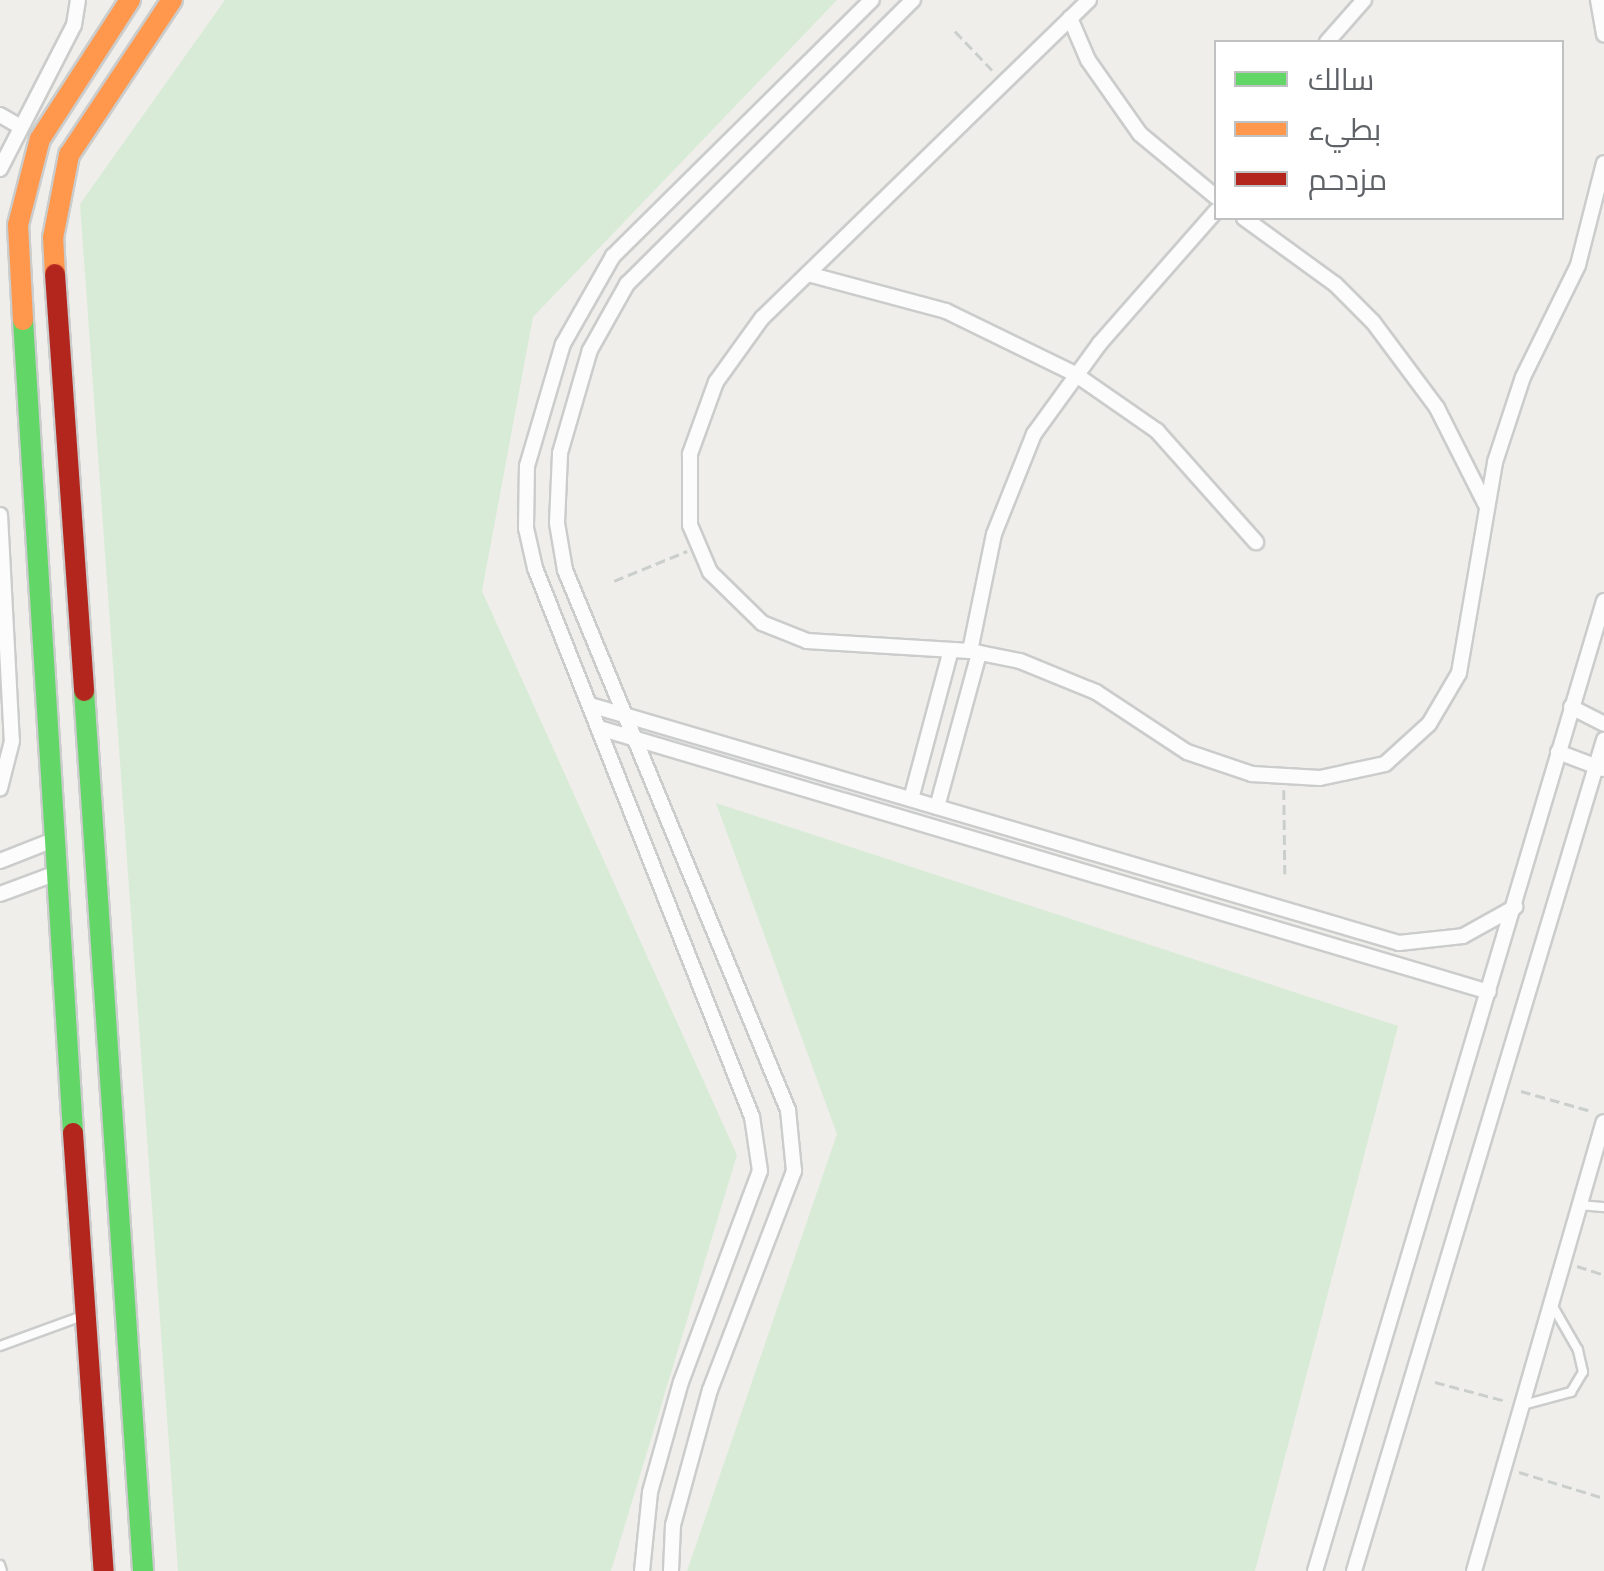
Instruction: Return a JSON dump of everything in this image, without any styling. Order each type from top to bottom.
[{"type":"street","points":[[0,169],[17,126],[74,25],[78,0]]},
{"type":"street","points":[[104,1571],[54,874],[56,839],[18,225],[40,139],[130,0]]},
{"type":"street","points":[[143,1571],[53,238],[69,156],[172,0]]},
{"type":"street","points":[[642,1571],[650,1492],[681,1382],[760,1171],[752,1117],[590,705],[526,528],[527,466],[563,344],[586,295],[628,238],[872,0]]},
{"type":"street","points":[[671,1571],[673,1525],[710,1390],[794,1170],[788,1110],[565,570],[557,524],[560,454],[590,350],[643,264],[913,0]]},
{"type":"street","points":[[1088,0],[745,338],[705,406],[688,478],[696,548],[724,592],[784,634],[831,644],[975,652],[1071,680],[1219,765],[1284,779],[1385,764],[1429,724],[1468,645],[1486,506],[1523,377],[1584,246],[1604,163]]},
{"type":"street","points":[[1329,40],[1364,0]]},
{"type":"street","points":[[1598,0],[1604,34]]},
{"type":"street","points":[[1070,18],[1104,86],[1140,134],[1214,195]]},
{"type":"street","points":[[0,115],[17,126]]},
{"type":"street","points":[[937,807],[975,652],[1004,500],[1034,434],[1075,374],[1214,212]]},
{"type":"street","points":[[1247,220],[1335,284],[1373,322],[1438,408],[1486,506]]},
{"type":"street","points":[[808,274],[946,311],[1075,374],[1157,431],[1256,542]]},
{"type":"street","points":[[0,515],[3,644],[12,741],[0,788]]},
{"type":"street","points":[[1316,1571],[1604,601]]},
{"type":"street","points":[[911,799],[951,650]]},
{"type":"street","points":[[590,705],[1399,943],[1463,936],[1516,906]]},
{"type":"street","points":[[1572,707],[1604,724]]},
{"type":"street","points":[[599,728],[1489,992]]},
{"type":"street","points":[[1354,1571],[1600,768],[1604,740]]},
{"type":"street","points":[[1558,752],[1600,768]]},
{"type":"street","points":[[0,860],[91,827]]},
{"type":"street","points":[[0,894],[54,874]]},
{"type":"street","points":[[1474,1571],[1604,1118]]},
{"type":"lane","points":[[1580,1205],[1604,1207]]},
{"type":"lane","points":[[1522,1406],[1571,1392],[1583,1372],[1578,1350],[1551,1303]]},
{"type":"lane","points":[[0,1346],[87,1314]]},
{"type":"path","points":[[954,31],[1004,82]]},
{"type":"path","points":[[614,581],[696,548]]},
{"type":"path","points":[[1284,779],[1285,874]]},
{"type":"path","points":[[1521,1090],[1604,1118]]},
{"type":"path","points":[[1562,1261],[1604,1274]]},
{"type":"path","points":[[1435,1382],[1522,1406]]},
{"type":"path","points":[[1504,1468],[1604,1498]]},
{"type":"green space","points":[[225,0],[837,0],[533,317],[482,591],[737,1155],[611,1571],[178,1571],[80,204]]},
{"type":"green space","points":[[716,803],[1398,1026],[1255,1571],[687,1571],[837,1134]]},
{"type":"traffic: fast","points":[[23,320],[73,1133]]},
{"type":"traffic: fast","points":[[84,691],[143,1571]]},
{"type":"traffic: slow","points":[[23,320],[18,225],[40,139],[130,0]]},
{"type":"traffic: slow","points":[[55,274],[53,238],[69,155],[172,0]]},
{"type":"traffic: jam","points":[[55,274],[84,691]]},
{"type":"traffic: jam","points":[[73,1133],[104,1571]]}]
